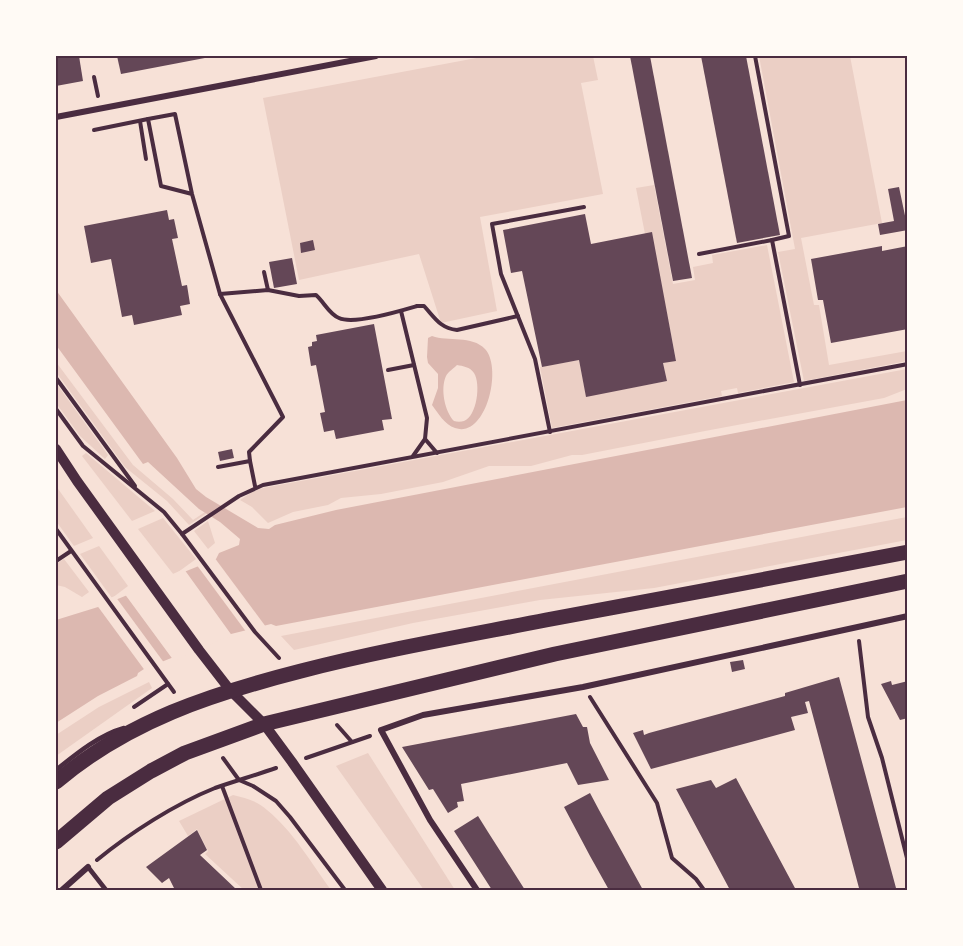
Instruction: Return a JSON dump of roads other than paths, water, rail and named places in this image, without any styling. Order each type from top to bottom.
[{"type":"main road","points":[[56,782],[75,765],[147,722],[230,690],[335,662],[451,638],[908,552]]},
{"type":"main road","points":[[56,842],[108,798],[151,771],[185,753],[264,724],[555,654],[908,581]]},
{"type":"street","points":[[56,117],[376,56]]},
{"type":"street","points":[[56,448],[77,481],[199,650],[230,690],[264,724],[382,891]]},
{"type":"street","points":[[477,891],[430,820],[381,730],[423,715],[583,687],[908,616]]},
{"type":"street","points":[[62,891],[88,867]]},
{"type":"lane","points":[[56,770],[77,753],[114,731],[147,722]]},
{"type":"lane","points":[[88,867],[106,891]]}]
